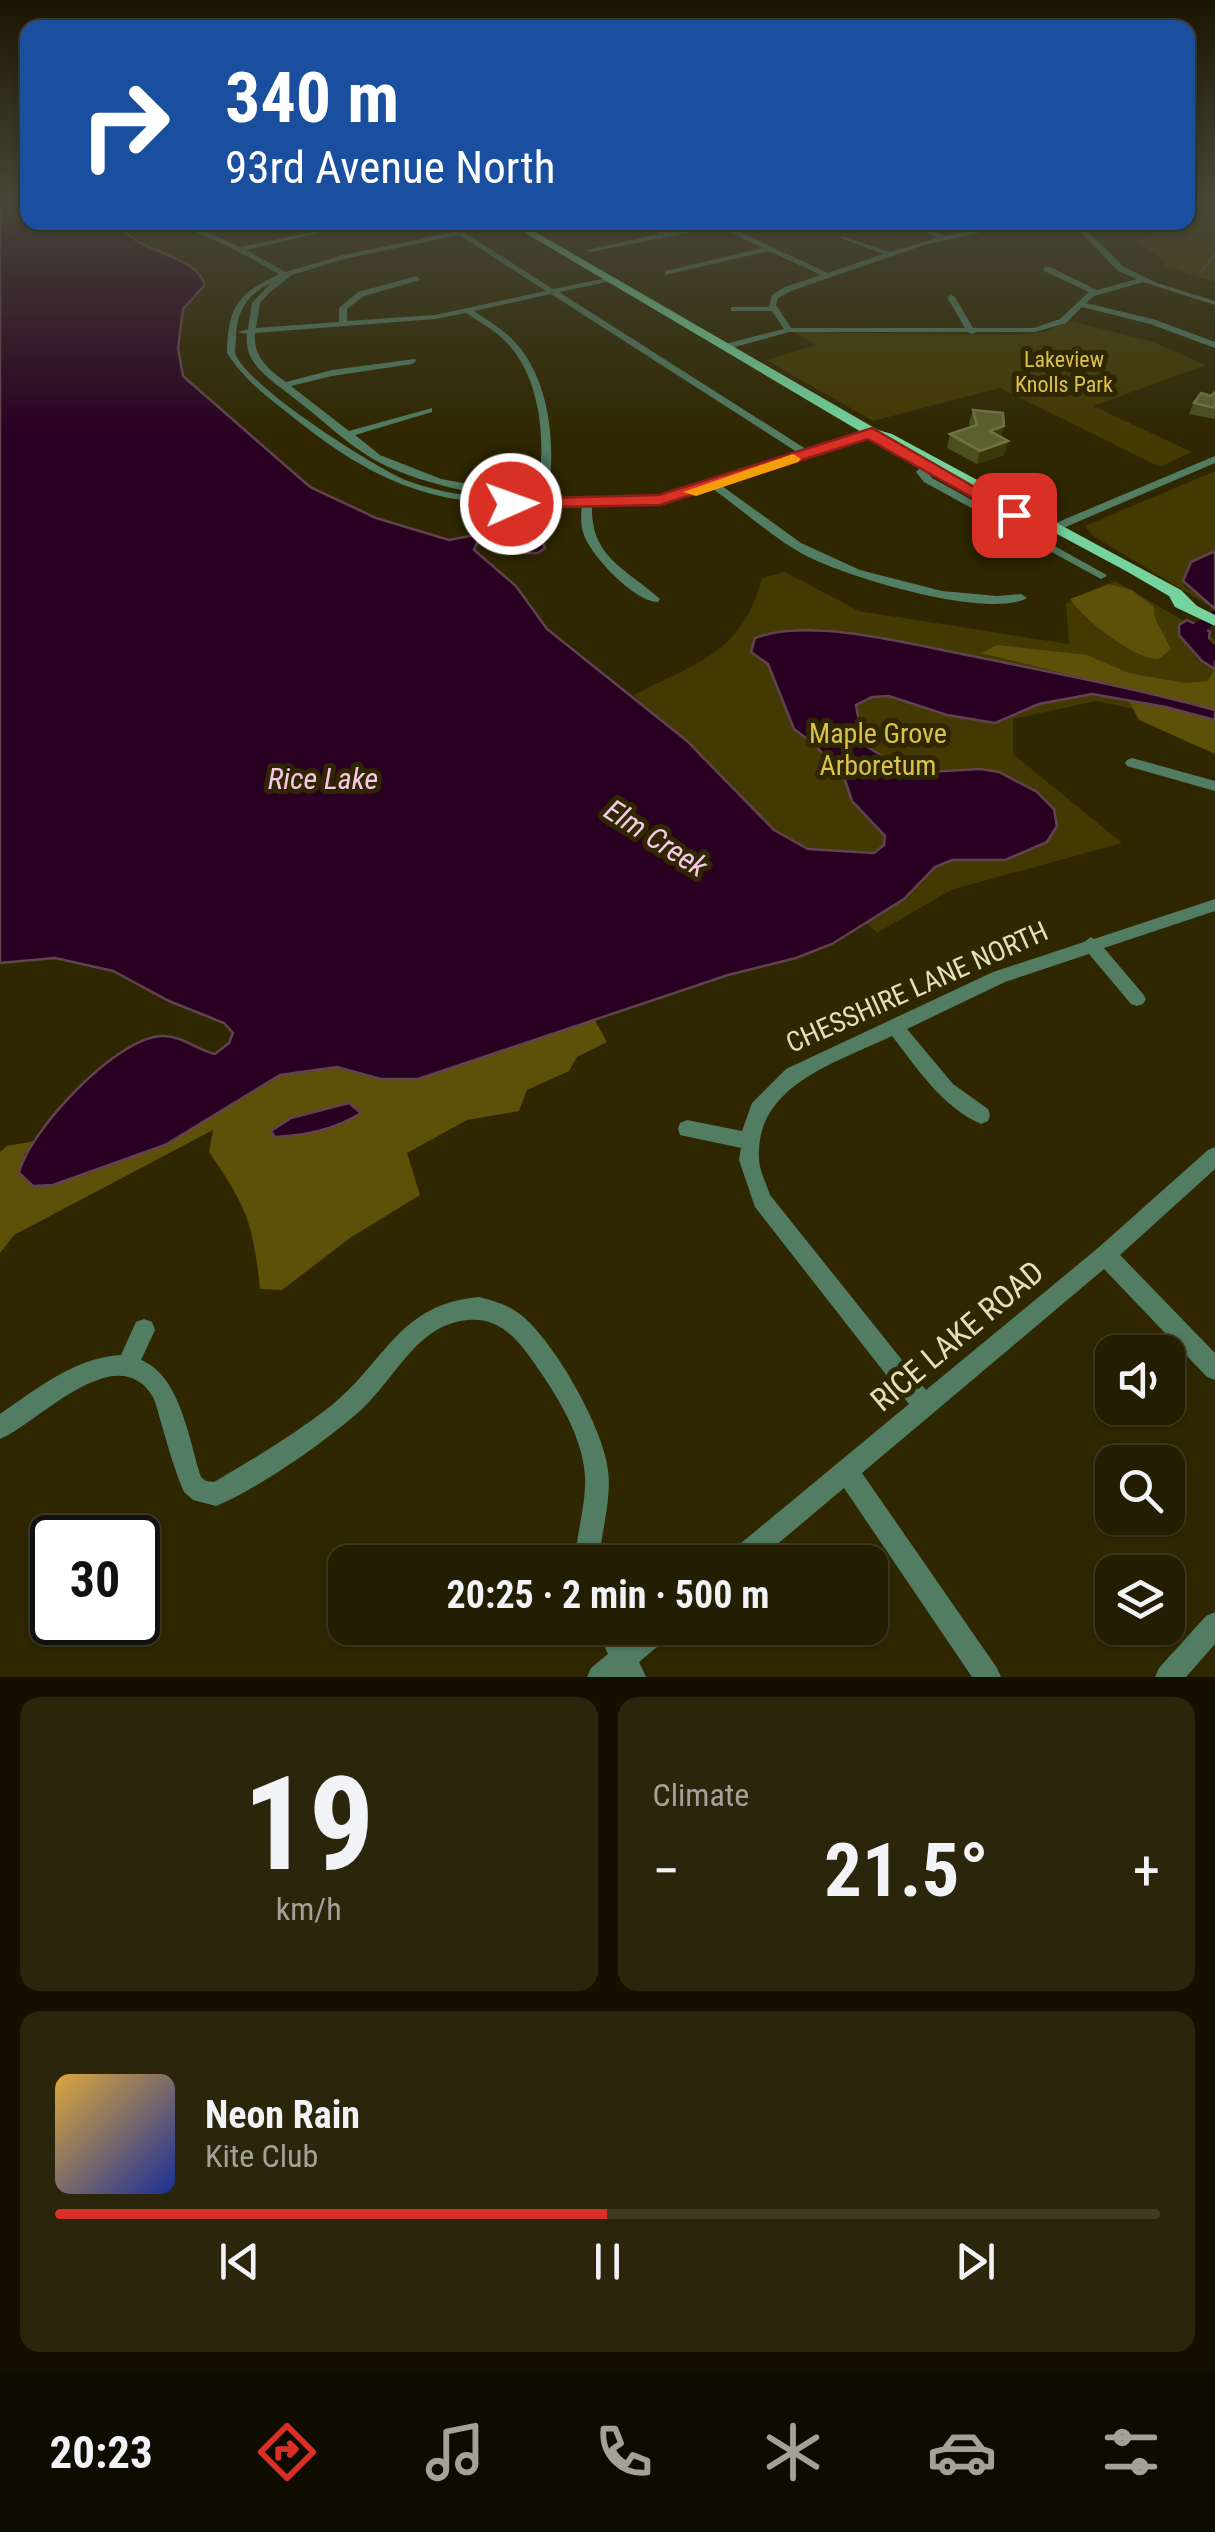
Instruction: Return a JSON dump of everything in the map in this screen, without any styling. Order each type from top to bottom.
[{"type":"main road","points":[[609,280],[872,433],[887,437],[1044,532]]},
{"type":"main road","points":[[872,433],[876,440],[1044,532],[1175,593],[1215,622]]},
{"type":"street","points":[[275,279],[243,298],[232,353],[241,371],[353,459],[402,484],[482,502],[542,500]]},
{"type":"street","points":[[282,279],[260,296],[252,332],[254,357],[385,461],[462,488],[587,504],[660,500],[872,433]]},
{"type":"street","points":[[343,326],[343,308],[352,298],[413,279]]},
{"type":"street","points":[[533,279],[808,454]]},
{"type":"street","points":[[789,330],[772,309],[773,300],[783,291],[815,279]]},
{"type":"street","points":[[1067,279],[1095,292]]},
{"type":"street","points":[[233,333],[343,326],[469,311],[609,280]]},
{"type":"street","points":[[724,347],[789,330],[1022,332],[1067,318],[1095,292],[1143,280],[1215,303]]},
{"type":"street","points":[[952,296],[972,332]]},
{"type":"street","points":[[1080,304],[1154,322],[1215,344]]},
{"type":"street","points":[[734,310],[772,309]]},
{"type":"street","points":[[469,311],[518,351],[537,396],[547,448],[542,500]]},
{"type":"street","points":[[285,385],[332,372],[412,362]]},
{"type":"street","points":[[296,412],[314,406]]},
{"type":"street","points":[[348,434],[429,410]]},
{"type":"street","points":[[1102,576],[1044,532],[1215,459]]},
{"type":"street","points":[[714,485],[818,557],[934,593],[991,600],[1021,598]]},
{"type":"street","points":[[587,504],[586,526],[595,548],[654,599]]},
{"type":"street","points":[[1132,762],[1215,786]]},
{"type":"street","name":"CHESSHIRE LANE NORTH","points":[[749,1141],[759,1108],[792,1075],[999,977],[1215,905]]},
{"type":"street","name":"CHESSHIRE LANE NORTH","points":[[1091,944],[1137,999]]},
{"type":"street","points":[[894,1026],[947,1090],[981,1115]]},
{"type":"street","points":[[686,1129],[749,1141],[753,1181],[762,1200],[925,1406]]},
{"type":"street","name":"RICE LAKE ROAD","points":[[759,1545],[1106,1254],[1215,1156]]},
{"type":"street","points":[[1106,1254],[1215,1369]]},
{"type":"street","points":[[0,1428],[78,1376],[99,1367],[128,1363],[156,1380],[162,1390],[192,1484],[201,1492],[216,1494],[352,1403],[416,1331],[432,1319],[468,1309],[485,1310],[505,1315],[534,1339],[592,1445],[597,1474],[590,1545]]},
{"type":"street","points":[[128,1363],[144,1330]]},
{"type":"street","points":[[847,1472],[988,1677]]},
{"type":"street","points":[[1168,1677],[1215,1626]]},
{"type":"street","points":[[600,1677],[628,1667],[646,1645]]},
{"type":"green space","name":"Lakeview Knolls Park","points":[[1070,321],[1150,341],[1206,365],[1093,406],[1192,452],[1160,467],[1000,388],[873,421],[766,360],[816,345],[793,332],[1015,335],[1048,331]]},
{"type":"green space","points":[[1215,471],[1215,551],[1193,563],[1184,586],[1208,605],[1093,536],[1085,526]]},
{"type":"green space","name":"Maple Grove Arboretum","points":[[785,572],[859,611],[1069,644],[1066,604],[1115,581],[1215,639],[1215,726],[1096,701],[1013,719],[1013,754],[1122,843],[951,890],[877,933],[714,778],[634,695],[714,653],[742,624],[762,578]]},
{"type":"shaded area","points":[[1109,584],[1132,590],[1154,607],[1155,618],[1171,649],[1159,659],[1137,653],[1110,637],[1070,599]]},
{"type":"shaded area","points":[[998,645],[1087,655],[1129,673],[1185,683],[1208,681],[1215,668],[1215,754],[1139,720],[1130,703],[1103,683],[981,653]]},
{"type":"shaded area","points":[[594,1019],[607,1042],[577,1057],[569,1071],[527,1090],[519,1111],[467,1120],[407,1153],[420,1195],[350,1238],[282,1290],[260,1289],[246,1216],[209,1152],[213,1130],[14,1235],[0,1253],[0,1152],[7,1146],[35,1141],[24,1155],[53,1185],[165,1145],[280,1075],[337,1067],[381,1079],[418,1079]]},
{"type":"water","name":"Rice Lake","points":[[0,279],[202,279],[205,285],[183,309],[178,348],[183,376],[310,487],[376,518],[449,540],[517,527],[536,529],[545,548],[538,553],[525,553],[494,542],[477,543],[474,550],[516,586],[547,629],[687,741],[774,830],[808,849],[874,853],[884,845],[885,836],[852,801],[844,777],[814,744],[794,729],[768,664],[751,652],[755,638],[803,630],[889,639],[1215,710],[1215,720],[1092,694],[1039,704],[995,723],[947,715],[889,696],[872,697],[856,705],[863,744],[909,773],[980,769],[999,772],[1037,792],[1054,809],[1057,826],[1047,842],[1005,860],[952,860],[935,867],[904,899],[832,944],[796,958],[728,975],[418,1079],[381,1079],[337,1067],[280,1075],[165,1145],[53,1185],[33,1186],[19,1173],[26,1155],[57,1111],[100,1068],[144,1040],[170,1037],[215,1054],[229,1043],[233,1033],[224,1023],[169,1001],[113,971],[55,958],[0,963]]},
{"type":"water","points":[[1215,551],[1215,609],[1183,581],[1191,562]]},
{"type":"water","points":[[1187,620],[1210,632],[1208,641],[1215,645],[1215,669],[1202,661],[1179,635],[1179,625]]},
{"type":"water","points":[[349,1103],[361,1113],[330,1128],[275,1137],[271,1131],[291,1118]]},
{"type":"building","points":[[1215,392],[1215,408],[1194,403],[1201,393],[1211,396]]},
{"type":"building","points":[[973,410],[1003,413],[1004,426],[990,431],[1008,441],[980,451],[950,434],[977,425]]},
{"type":"waterway","name":"Elm Creek","points":[[1215,615],[1198,627],[1199,641],[1215,655]]},
{"type":"slow traffic","points":[[691,492],[793,459]]},
{"type":"route","points":[[511,504],[542,500],[599,504],[660,500],[872,433],[876,440],[1014,515]]}]
